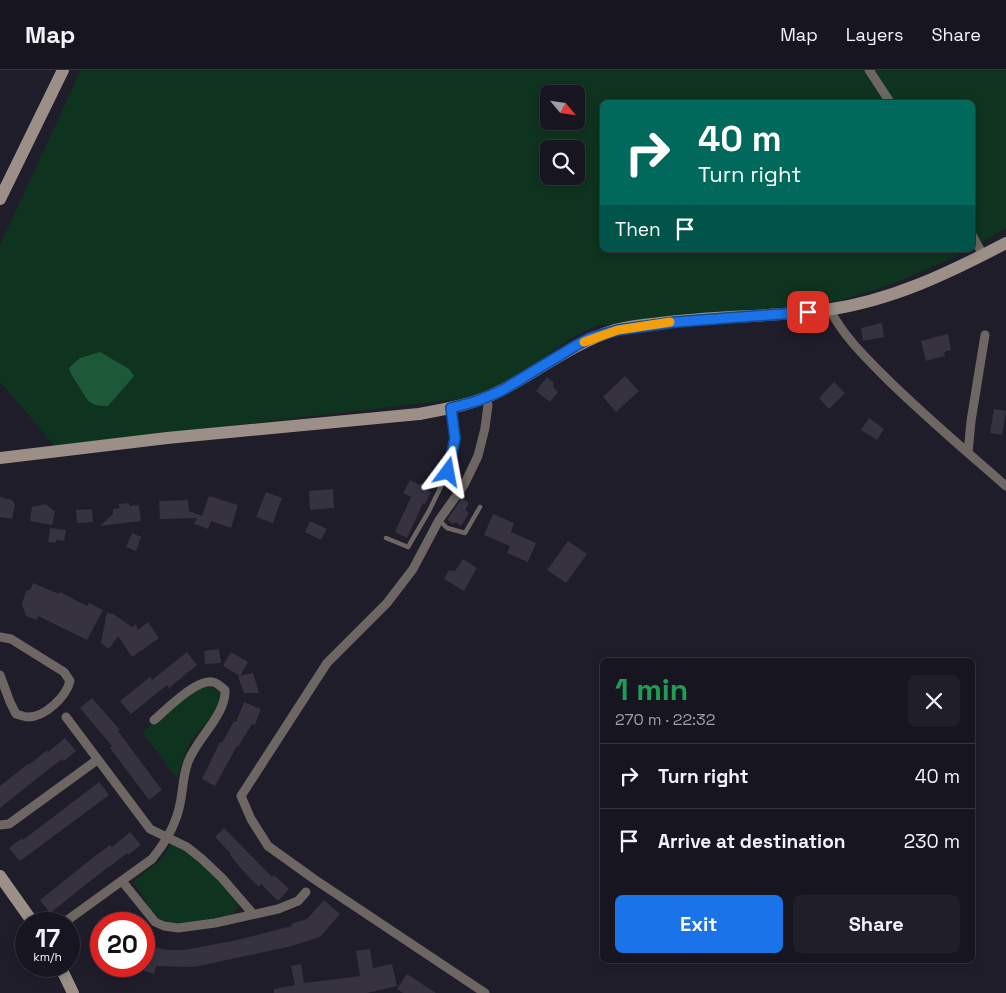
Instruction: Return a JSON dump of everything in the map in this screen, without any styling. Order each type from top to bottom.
[{"type":"main road","points":[[0,198],[63,70]]},
{"type":"main road","points":[[0,458],[167,438],[419,414],[451,408],[501,391],[590,338],[618,330],[676,322],[830,310],[874,300],[906,291],[1006,243]]},
{"type":"main road","points":[[0,876],[26,912]]},
{"type":"main road","points":[[65,977],[73,993]]},
{"type":"street","points":[[870,70],[889,100]]},
{"type":"street","points":[[975,240],[983,255]]},
{"type":"street","points":[[830,310],[835,320],[863,355],[910,402],[1006,486]]},
{"type":"street","points":[[968,453],[971,421],[985,335]]},
{"type":"street","points":[[485,398],[488,405],[486,428],[478,456],[464,485],[439,520],[413,569],[387,603],[326,663],[241,796],[251,819],[268,846],[314,879],[485,993]]},
{"type":"street","points":[[0,637],[11,639],[64,672],[70,682],[68,690],[59,702],[38,715],[28,717],[16,714],[0,675]]},
{"type":"street","points":[[79,912],[152,859],[161,848],[173,828],[180,806],[188,762],[220,710],[225,699],[225,690],[211,681],[202,683],[186,692],[154,720]]},
{"type":"street","points":[[66,717],[150,829],[187,847],[202,859],[222,878],[253,914]]},
{"type":"street","points":[[0,825],[9,824],[97,760]]},
{"type":"street","points":[[122,881],[155,922],[164,926],[178,928],[215,923],[289,906],[298,901],[306,892]]},
{"type":"lane","points":[[386,538],[408,547],[429,511],[448,472],[455,438],[451,408]]},
{"type":"lane","points":[[439,520],[447,528],[465,533],[480,507]]},
{"type":"green space","points":[[81,70],[1006,70],[1006,228],[975,247],[975,100],[600,100],[600,252],[965,252],[893,284],[839,301],[596,326],[570,339],[504,386],[461,399],[55,446],[0,382],[0,245]]},
{"type":"green space","points":[[100,352],[129,369],[134,376],[108,406],[96,405],[89,401],[69,368],[80,358]]},
{"type":"green space","points":[[207,686],[219,691],[218,705],[211,718],[191,741],[177,778],[142,732],[199,688]]},
{"type":"green space","points":[[176,843],[218,878],[238,905],[235,913],[230,916],[204,921],[176,923],[160,919],[155,912],[152,912],[135,884],[135,880],[162,859],[171,845]]},
{"type":"building","points":[[882,323],[884,337],[863,341],[861,328]]},
{"type":"building","points":[[948,334],[951,350],[944,352],[945,356],[926,361],[921,341]]},
{"type":"building","points":[[625,376],[639,391],[616,412],[603,397]]},
{"type":"building","points":[[547,377],[554,383],[553,387],[558,392],[550,402],[536,391]]},
{"type":"building","points":[[834,382],[845,393],[829,409],[819,398]]},
{"type":"building","points":[[994,409],[1006,411],[1002,435],[990,433]]},
{"type":"building","points":[[869,418],[884,429],[877,440],[861,430]]},
{"type":"building","points":[[410,480],[420,485],[422,482],[430,486],[428,491],[431,492],[425,504],[423,503],[407,538],[395,532],[411,497],[403,493]]},
{"type":"building","points":[[333,489],[334,508],[310,510],[309,491]]},
{"type":"building","points":[[266,492],[282,498],[273,523],[256,517]]},
{"type":"building","points":[[209,496],[238,505],[231,528],[211,521],[208,529],[194,524],[197,518],[160,519],[159,501],[188,500],[189,511],[202,516]]},
{"type":"building","points":[[0,497],[12,500],[15,504],[12,519],[0,517]]},
{"type":"building","points":[[462,498],[469,503],[465,510],[469,513],[461,526],[456,522],[453,524],[447,520]]},
{"type":"building","points":[[129,503],[129,506],[139,505],[141,521],[100,526],[113,514],[113,509],[120,508],[118,504]]},
{"type":"building","points":[[45,504],[55,511],[52,525],[30,521],[32,507]]},
{"type":"building","points":[[92,509],[93,522],[77,523],[76,510]]},
{"type":"building","points":[[493,514],[514,523],[511,532],[536,543],[528,562],[507,553],[510,546],[484,535]]},
{"type":"building","points":[[310,521],[327,529],[321,540],[305,532]]},
{"type":"building","points":[[50,528],[66,530],[64,541],[48,542]]},
{"type":"building","points":[[132,533],[141,537],[136,551],[126,547]]},
{"type":"building","points":[[568,541],[587,554],[566,583],[547,570]]},
{"type":"building","points":[[463,559],[477,568],[464,591],[444,579],[449,570],[455,571]]},
{"type":"building","points":[[33,583],[59,594],[60,592],[87,606],[89,603],[103,610],[87,640],[38,616],[37,620],[26,616],[22,604],[26,591],[30,590]]},
{"type":"building","points":[[107,612],[112,613],[132,627],[136,624],[138,630],[148,622],[159,638],[132,657],[118,636],[109,649],[101,643]]},
{"type":"building","points":[[219,649],[221,663],[205,664],[204,651]]},
{"type":"building","points":[[187,652],[197,665],[169,688],[167,685],[131,714],[120,701],[150,677],[152,680]]},
{"type":"building","points":[[231,652],[248,662],[240,676],[223,666]]},
{"type":"building","points":[[253,673],[259,693],[244,693],[238,676]]},
{"type":"building","points":[[92,698],[120,730],[118,731],[162,790],[149,800],[110,748],[112,746],[80,708]]},
{"type":"building","points":[[244,702],[261,709],[255,725],[252,724],[237,746],[215,786],[202,779],[220,742],[222,743],[234,721],[236,722]]},
{"type":"building","points":[[65,738],[76,751],[64,761],[62,759],[0,808],[0,786]]},
{"type":"building","points":[[99,782],[109,795],[20,861],[9,848],[22,838],[23,840]]},
{"type":"building","points":[[224,828],[272,877],[274,875],[289,889],[278,901],[261,884],[259,887],[244,872],[215,837]]},
{"type":"building","points":[[130,832],[141,845],[128,855],[127,853],[49,912],[40,900],[110,845],[112,847]]},
{"type":"building","points":[[324,900],[340,914],[320,937],[292,946],[194,967],[156,966],[155,970],[155,947],[166,950],[185,950],[237,940],[292,926],[291,924],[307,919]]},
{"type":"building","points":[[370,949],[373,968],[392,964],[397,986],[367,993],[274,993],[274,989],[295,985],[291,966],[301,964],[304,983],[360,976],[356,951]]},
{"type":"building","points":[[407,974],[436,993],[403,993],[397,989]]},
{"type":"slow traffic","points":[[584,342],[590,338],[618,330],[670,322]]},
{"type":"route","points":[[448,472],[455,438],[451,408],[477,401],[501,391],[590,338],[618,330],[661,323],[808,312]]}]
